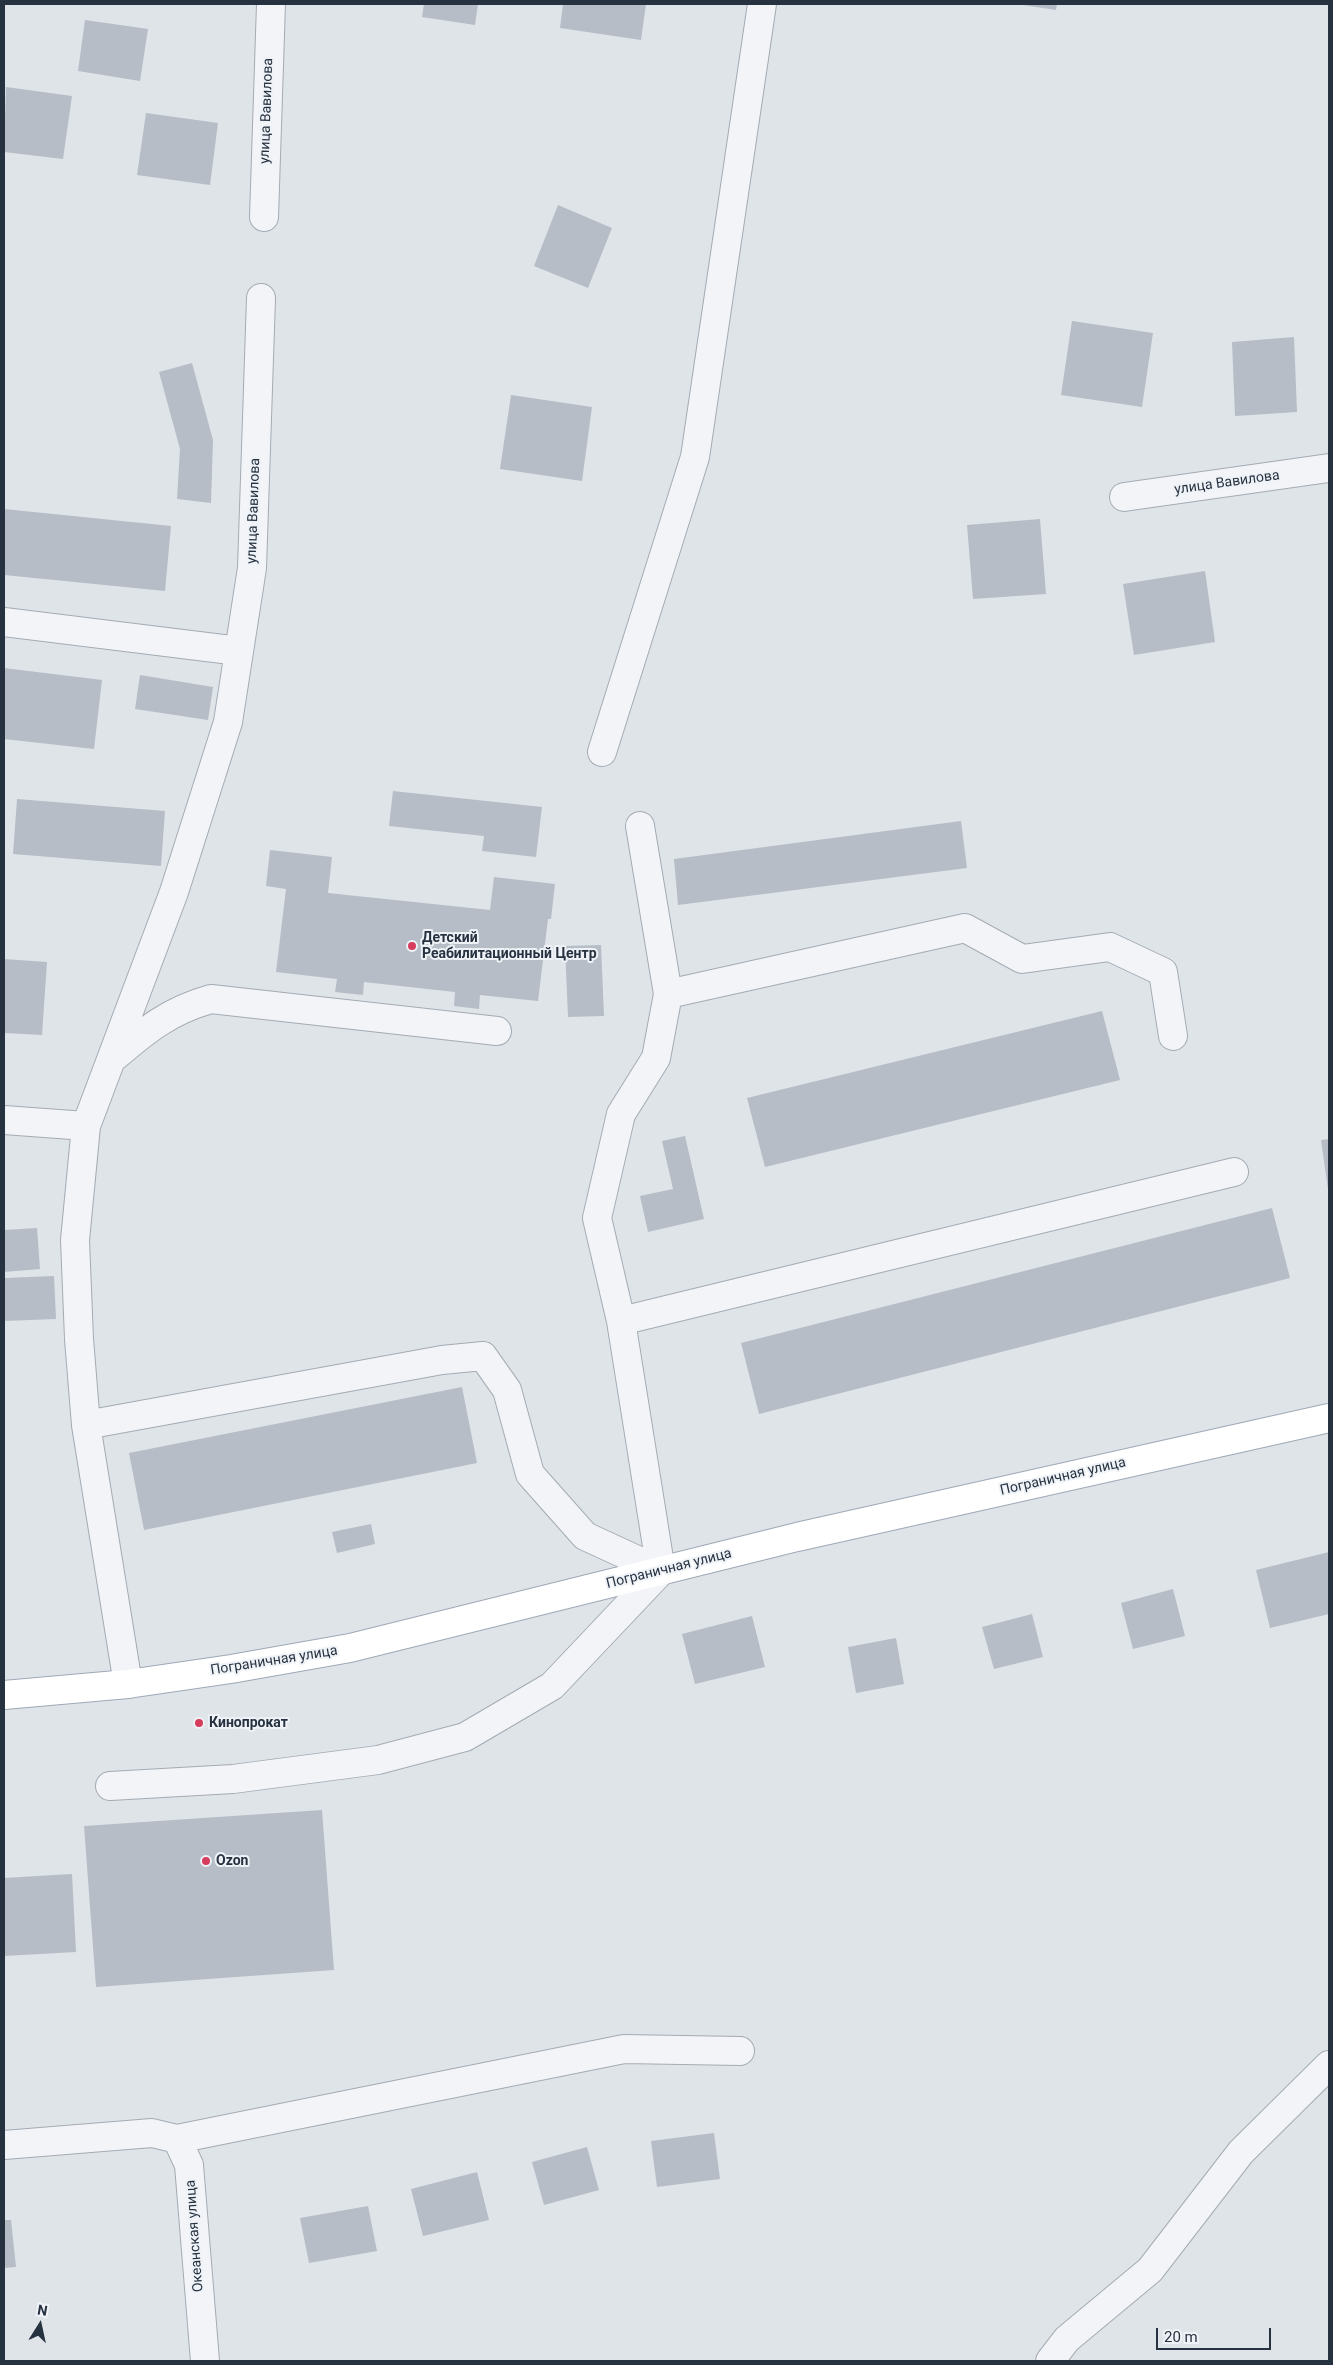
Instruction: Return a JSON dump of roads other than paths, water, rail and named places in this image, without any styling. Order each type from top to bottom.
[{"type":"main road","name":"Пограничная улица","points":[[4,1695],[128,1684],[231,1669],[350,1648],[807,1535],[1329,1418]]},
{"type":"street","name":"улица Вавилова","points":[[264,217],[271,4]]},
{"type":"street","points":[[602,752],[695,457],[762,4]]},
{"type":"street","name":"улица Вавилова","points":[[128,1684],[86,1425],[79,1339],[75,1240],[86,1126],[174,892],[228,722],[252,568],[261,298]]},
{"type":"street","name":"улица Вавилова","points":[[1124,497],[1329,468]]},
{"type":"street","points":[[4,622],[239,651]]},
{"type":"street","points":[[640,826],[668,994],[656,1058],[621,1114],[597,1218],[621,1321],[661,1571]]},
{"type":"street","points":[[668,994],[965,928],[1022,959],[1110,947],[1163,972],[1173,1036]]},
{"type":"street","points":[[111,1060],[151,1026],[185,1006],[211,999],[497,1031]]},
{"type":"street","points":[[4,1120],[86,1126]]},
{"type":"street","points":[[621,1321],[1234,1172]]},
{"type":"street","points":[[86,1425],[442,1360],[483,1356],[507,1390],[530,1474],[585,1536],[661,1571]]},
{"type":"street","points":[[110,1786],[233,1779],[368,1761],[464,1737],[552,1686],[661,1571]]},
{"type":"street","points":[[4,2145],[165,2136],[624,2049],[740,2051]]},
{"type":"street","points":[[1050,2361],[1067,2339],[1150,2270],[1241,2152],[1329,2066]]},
{"type":"street","name":"Океанская улица","points":[[165,2136],[190,2165],[205,2361]]},
{"type":"place","name":"Детский Реабилитационный Центр","points":[[412,946]]},
{"type":"place","name":"Кинопрокат","points":[[199,1723]]},
{"type":"place","name":"Ozon","points":[[206,1861]]}]
